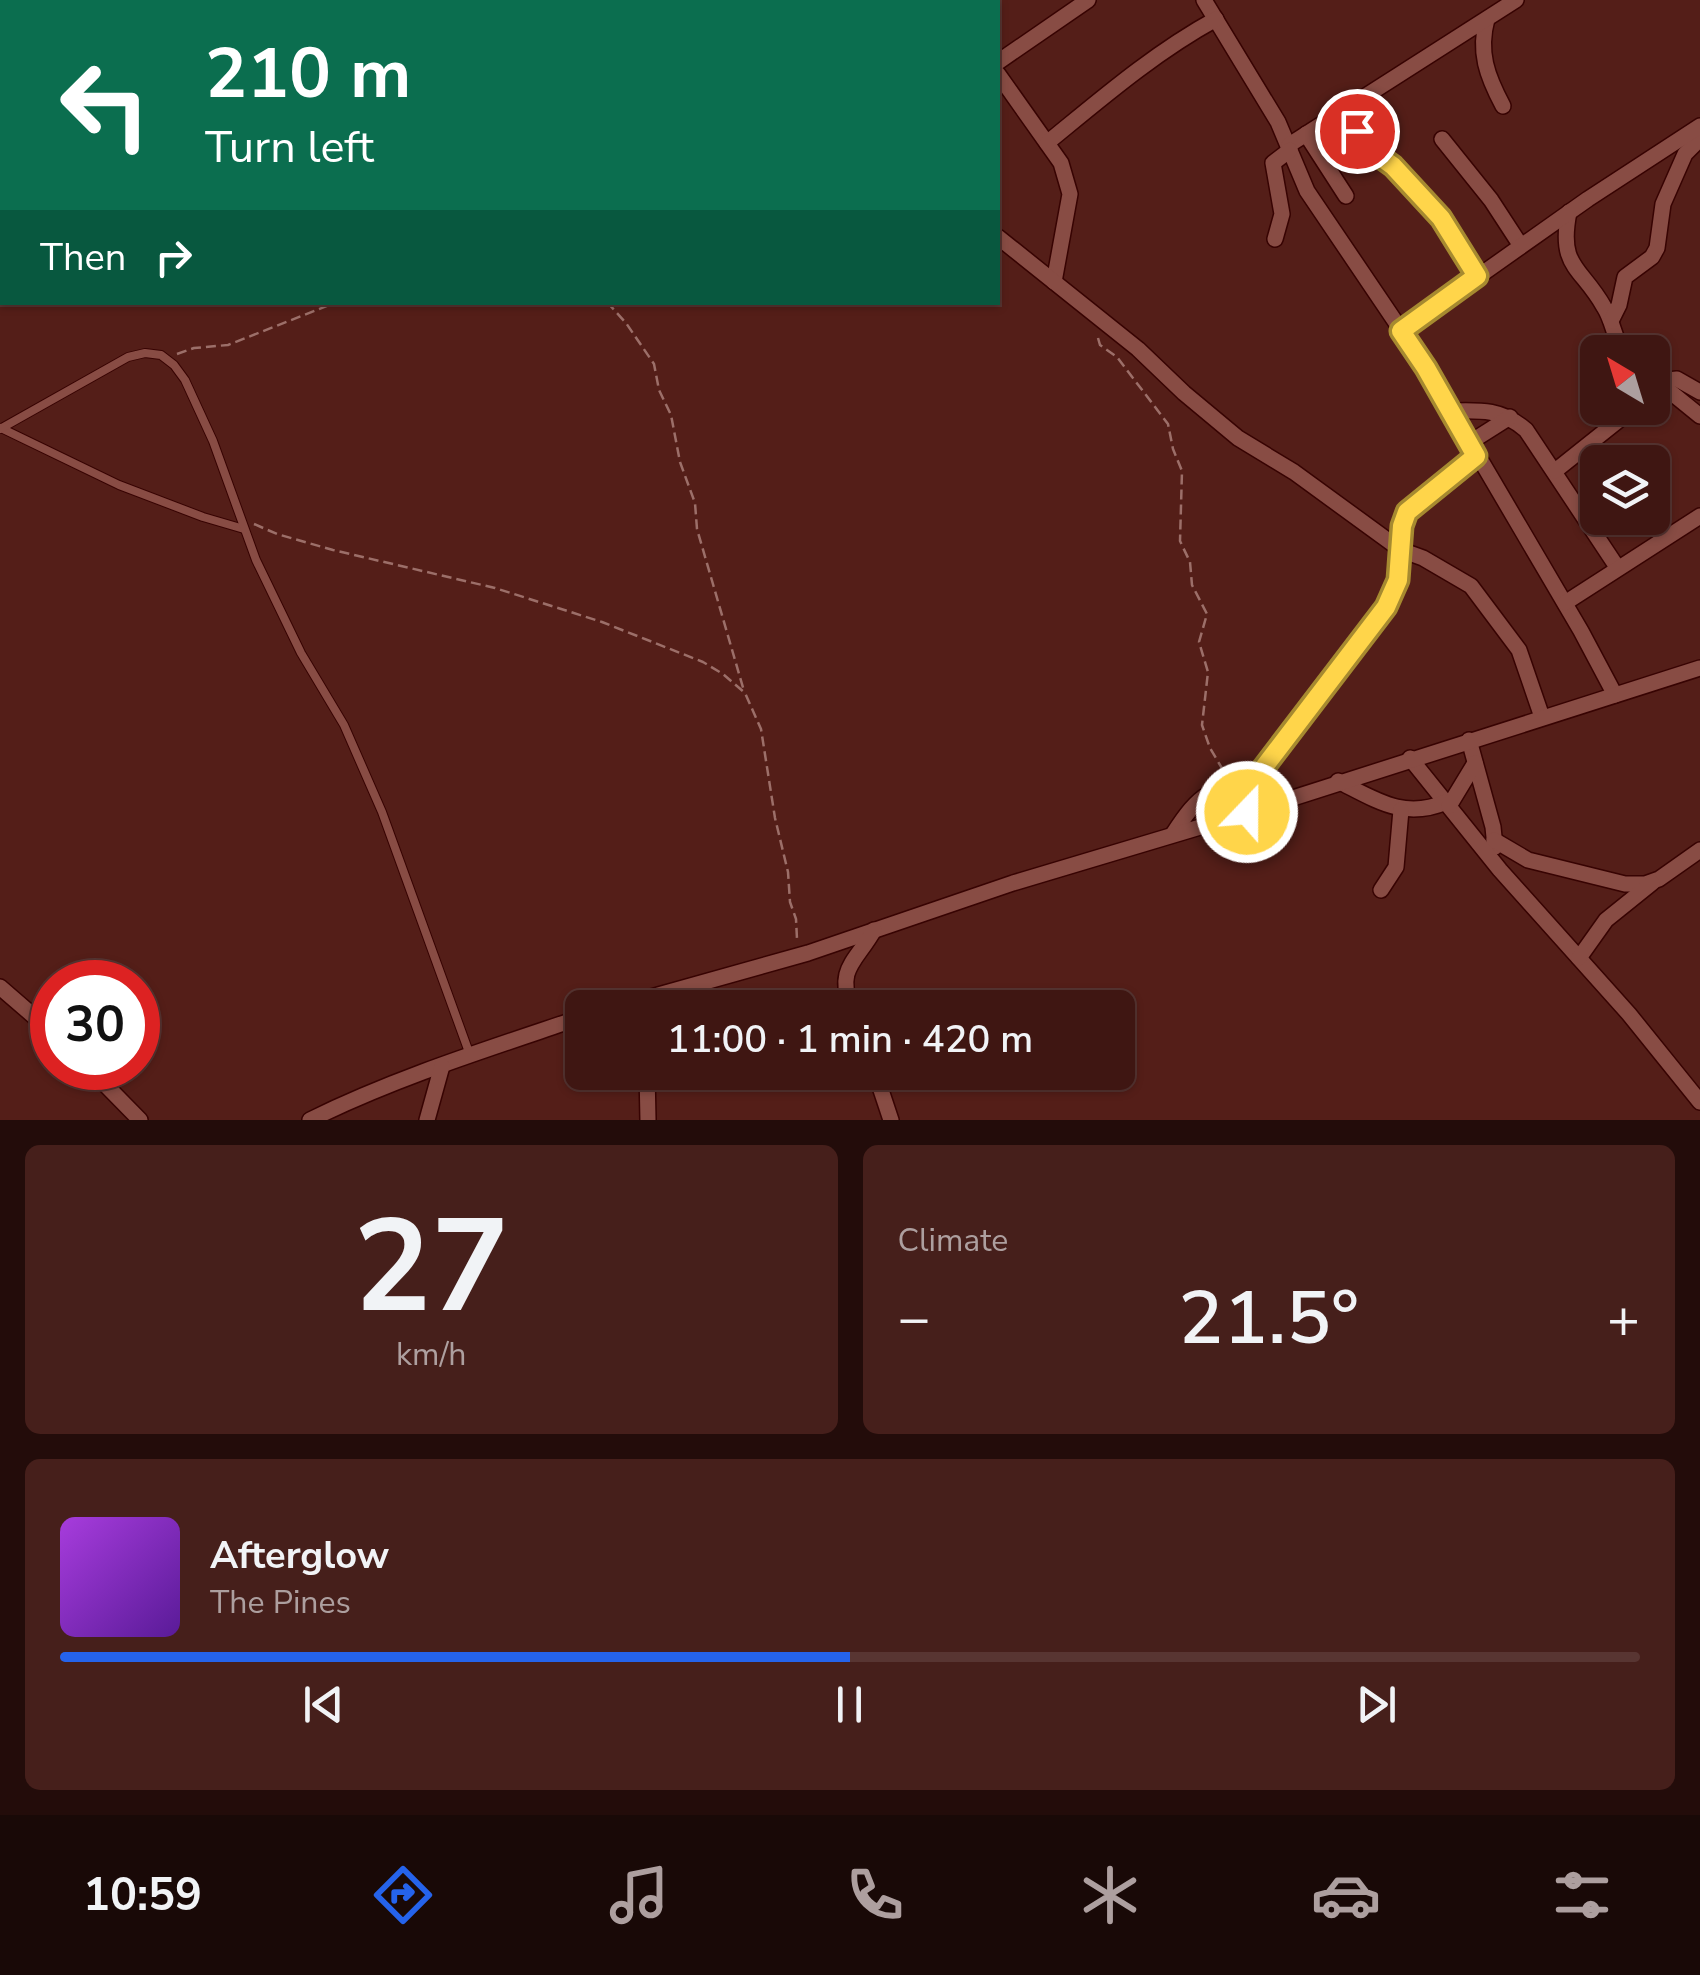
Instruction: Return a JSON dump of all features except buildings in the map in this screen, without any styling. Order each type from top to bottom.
[{"type":"street","points":[[1000,61],[1088,0]]},
{"type":"street","points":[[1204,0],[1290,148],[1307,190],[1450,411],[1615,695]]},
{"type":"street","points":[[1275,239],[1282,214],[1273,163],[1306,134],[1516,0]]},
{"type":"street","points":[[1047,143],[1118,83],[1216,19]]},
{"type":"street","points":[[1487,19],[1482,57],[1503,106]]},
{"type":"street","points":[[1002,91],[1047,143],[1060,163],[1070,194],[1054,282]]},
{"type":"street","points":[[1351,106],[1361,140],[1393,166],[1441,218],[1477,276]]},
{"type":"street","points":[[1306,134],[1346,196]]},
{"type":"street","points":[[1442,138],[1526,243],[1566,249]]},
{"type":"street","points":[[1401,331],[1570,212],[1700,138]]},
{"type":"street","points":[[1611,320],[1619,306],[1625,277],[1658,248],[1663,204],[1684,154],[1700,138]]},
{"type":"street","points":[[1570,212],[1566,249],[1569,258],[1600,300],[1617,335]]},
{"type":"street","points":[[1000,240],[1098,317],[1238,438],[1294,472],[1401,550],[1471,586],[1518,650],[1542,717]]},
{"type":"street","points":[[1670,380],[1677,379],[1700,392]]},
{"type":"street","points":[[1670,394],[1700,416]]},
{"type":"street","points":[[1450,411],[1497,411],[1526,430],[1617,567]]},
{"type":"street","points":[[1247,812],[1258,777],[1386,607],[1398,580],[1407,512],[1510,417]]},
{"type":"street","points":[[1555,471],[1606,425]]},
{"type":"street","points":[[1565,603],[1700,516]]},
{"type":"street","points":[[684,990],[1700,668]]},
{"type":"street","points":[[1469,740],[1497,863]]},
{"type":"street","points":[[1410,758],[1697,1091]]},
{"type":"street","points":[[1338,781],[1414,812],[1448,804],[1475,763]]},
{"type":"street","points":[[1172,834],[1202,795],[1258,777]]},
{"type":"street","points":[[1380,890],[1396,867],[1402,810]]},
{"type":"street","points":[[1494,840],[1528,860],[1567,870],[1625,884],[1655,881]]},
{"type":"street","points":[[1579,958],[1606,920],[1700,850]]},
{"type":"street","points":[[844,990],[850,962],[874,930]]},
{"type":"street","points":[[0,988],[30,1013]]},
{"type":"street","points":[[310,1120],[470,1055],[565,1023]]},
{"type":"street","points":[[427,1120],[442,1066]]},
{"type":"street","points":[[111,1090],[140,1120]]},
{"type":"street","points":[[647,1090],[648,1120]]},
{"type":"street","points":[[880,1090],[887,1116]]},
{"type":"lane","points":[[0,428],[128,357],[145,353],[166,359],[185,380],[244,529],[301,652],[344,724],[382,812],[470,1055]]},
{"type":"lane","points":[[0,428],[119,485],[244,529]]},
{"type":"path","points":[[166,359],[194,348],[228,345],[330,305]]},
{"type":"path","points":[[609,305],[626,323],[657,372],[659,390],[671,416],[680,462],[696,503],[697,529],[745,694],[761,729],[796,919],[799,956]]},
{"type":"path","points":[[1098,317],[1100,345],[1117,358],[1164,417],[1182,471],[1180,541],[1190,562],[1192,585],[1207,614],[1199,642],[1208,672],[1202,725],[1216,758],[1235,783]]},
{"type":"path","points":[[240,517],[277,534],[459,577],[602,622],[704,662],[745,694]]},
{"type":"route","points":[[1247,812],[1258,775],[1386,607],[1398,580],[1402,526],[1407,512],[1476,456],[1401,331],[1477,276],[1452,231],[1393,166],[1368,148],[1357,131]]}]
